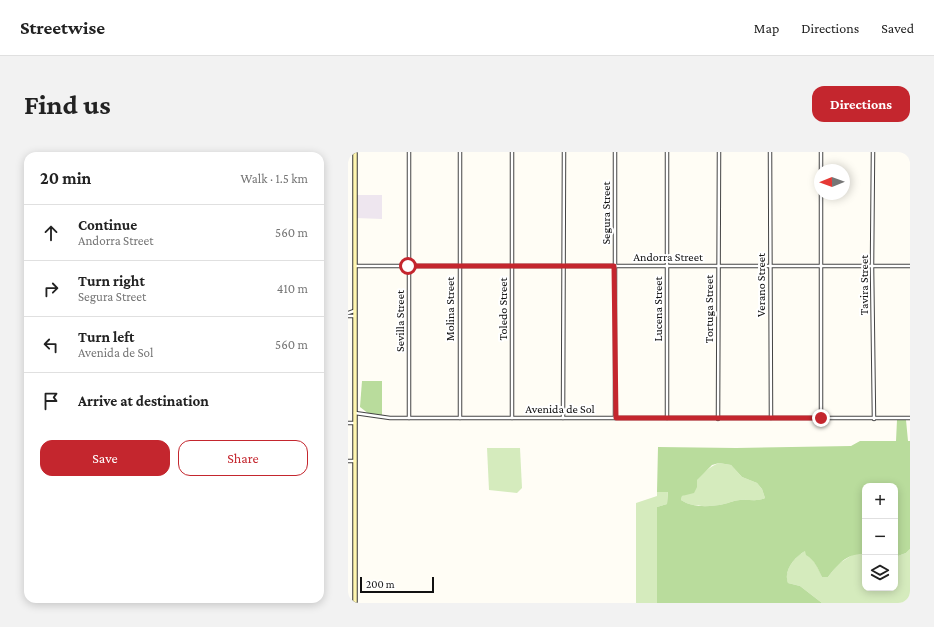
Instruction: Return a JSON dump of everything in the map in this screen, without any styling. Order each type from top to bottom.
[{"type":"main road","points":[[355,152],[355,603]]},
{"type":"street","name":"Sevilla Street","points":[[409,152],[409,418]]},
{"type":"street","name":"Molina Street","points":[[460,152],[460,418]]},
{"type":"street","name":"Toledo Street","points":[[512,152],[512,418]]},
{"type":"street","points":[[563,418],[564,152]]},
{"type":"street","name":"Segura Street","points":[[615,152],[614,266],[616,418]]},
{"type":"street","name":"Lucena Street","points":[[667,152],[667,418]]},
{"type":"street","name":"Tortuga Street","points":[[718,152],[718,419]]},
{"type":"street","name":"Verano Street","points":[[770,152],[771,418]]},
{"type":"street","points":[[821,152],[821,164]]},
{"type":"street","name":"Tavira Street","points":[[873,152],[872,266],[874,419]]},
{"type":"street","points":[[821,200],[821,418]]},
{"type":"street","name":"Andorra Street","points":[[354,266],[910,266]]},
{"type":"street","points":[[348,312],[354,314]]},
{"type":"street","points":[[348,316],[354,314]]},
{"type":"street","name":"Avenida de Sol","points":[[355,413],[390,418],[910,418]]},
{"type":"street","points":[[348,423],[355,423]]},
{"type":"street","points":[[348,461],[355,461]]},
{"type":"shaded area","points":[[356,195],[382,195],[382,219],[356,218]]},
{"type":"green space","points":[[362,381],[382,381],[382,415],[369,414],[360,407]]},
{"type":"green space","points":[[897,420],[906,420],[908,441],[910,441],[910,549],[906,553],[898,556],[898,483],[862,483],[862,554],[848,557],[835,568],[828,577],[822,577],[816,565],[812,559],[806,555],[805,551],[794,560],[787,573],[788,583],[800,586],[822,603],[657,603],[657,507],[667,504],[668,492],[657,492],[658,447],[736,448],[851,446],[860,441],[896,441]],"holes":[[[719,463],[731,465],[742,477],[757,483],[762,489],[765,498],[756,500],[738,500],[713,506],[696,506],[681,500],[682,496],[694,493],[697,487],[697,480],[712,465]]]},
{"type":"green space","points":[[487,448],[520,448],[522,488],[517,493],[489,490]]},
{"type":"green space","points":[[719,463],[731,465],[742,477],[757,483],[762,489],[765,498],[756,500],[738,500],[713,506],[696,506],[681,500],[682,496],[688,492],[703,474],[712,466]]},
{"type":"green space","points":[[668,491],[667,504],[657,507],[657,603],[636,603],[636,503],[657,496],[657,492]]},
{"type":"green space","points":[[910,549],[910,603],[822,603],[800,586],[788,583],[787,573],[791,564],[806,550],[817,566],[822,577],[828,577],[838,564],[854,554],[862,554],[862,591],[898,591],[898,556],[906,553]]},
{"type":"route","points":[[408,266],[614,266],[616,418],[821,418]]}]
